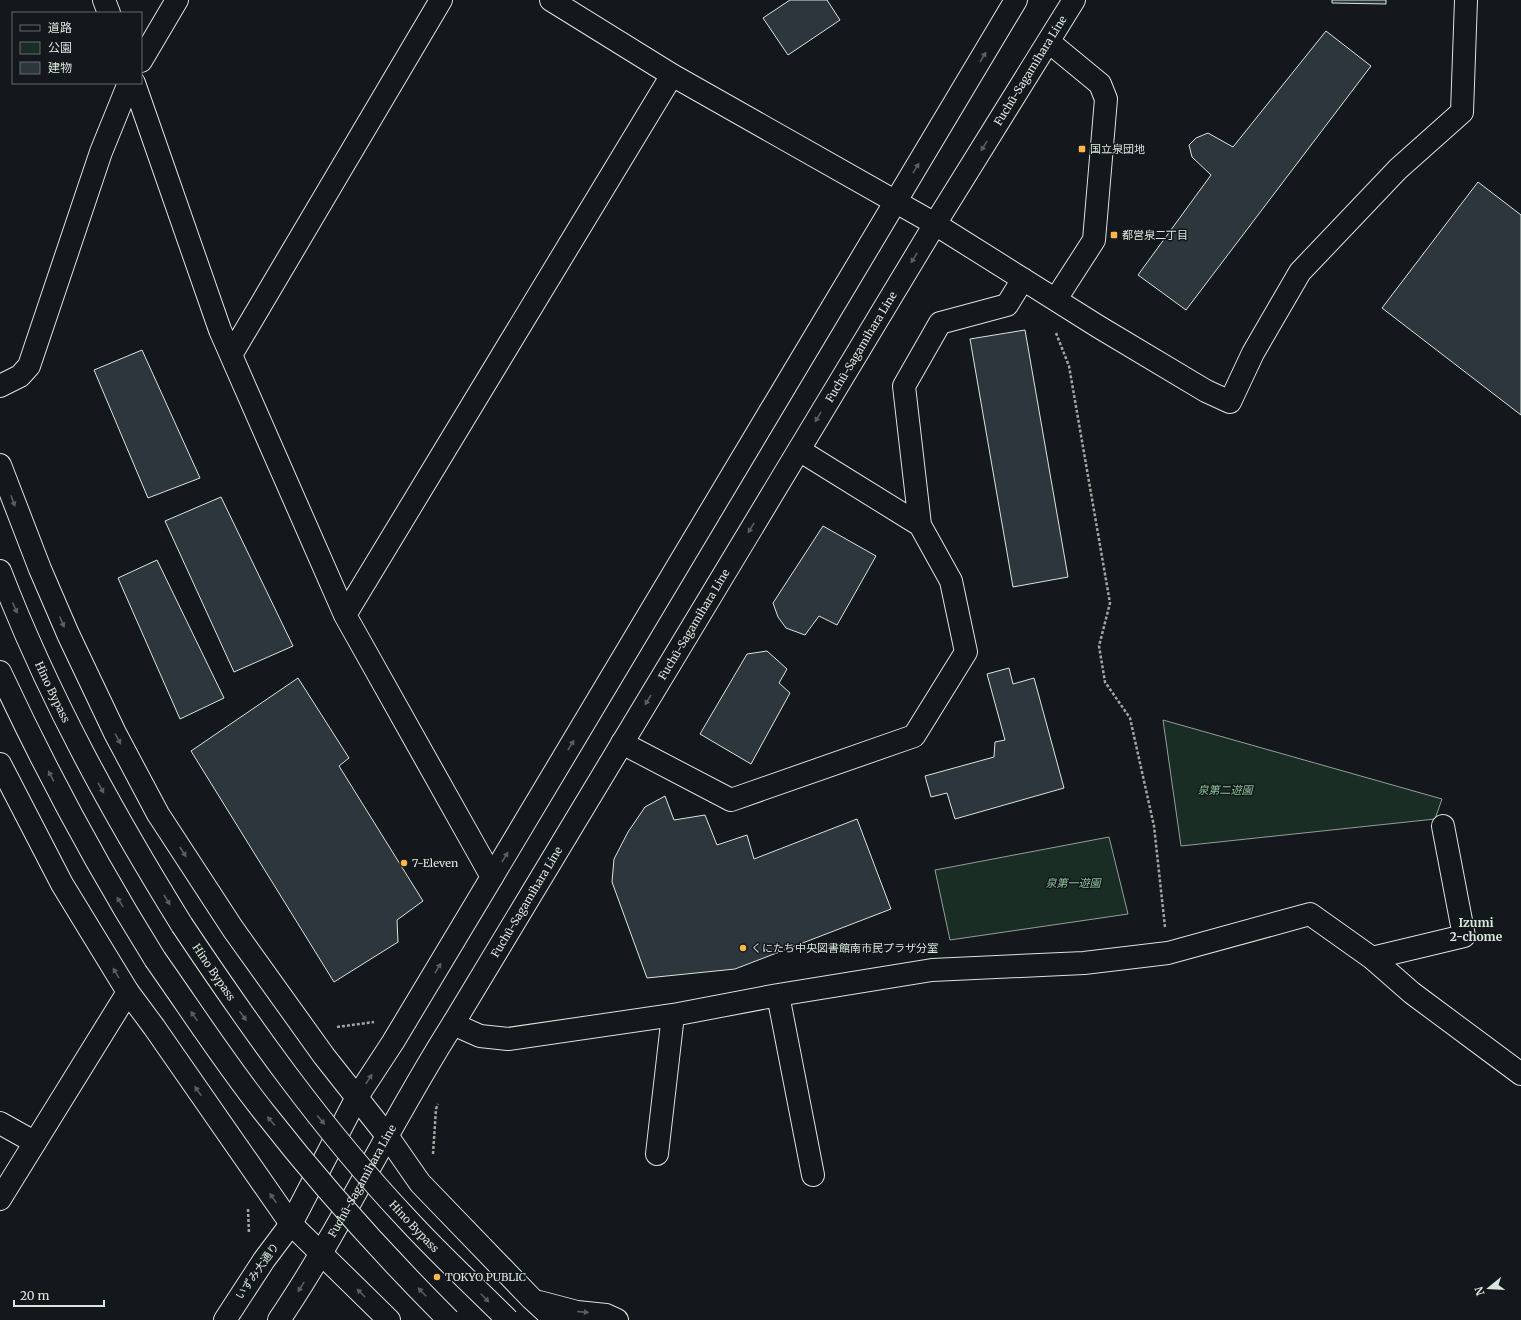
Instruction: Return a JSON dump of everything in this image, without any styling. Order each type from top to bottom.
[{"type":"main road","points":[[104,0],[109,12]]},
{"type":"main road","points":[[142,59],[177,0]]},
{"type":"main road","points":[[231,355],[441,0]]},
{"type":"main road","points":[[551,0],[672,75],[935,224],[1099,327],[1206,391],[1230,402],[1253,353],[1300,272],[1398,169],[1462,112],[1466,0]]},
{"type":"main road","points":[[291,1224],[357,1097],[393,1042],[1016,0]]},
{"type":"main road","name":"Fuchū-Sagamihara Line","points":[[321,1254],[388,1137],[417,1080],[453,1024],[935,224],[1074,0]]},
{"type":"main road","points":[[1049,42],[1100,84],[1106,99],[1106,118],[1094,240],[1056,299]]},
{"type":"main road","points":[[345,615],[672,75]]},
{"type":"main road","points":[[0,386],[20,376],[29,366],[101,152],[129,84]]},
{"type":"main road","points":[[134,84],[220,330],[345,615],[492,877]]},
{"type":"main road","points":[[622,743],[731,800],[914,736],[966,652],[951,581],[920,525],[904,386],[940,323],[1007,305],[1023,279]]},
{"type":"main road","points":[[799,450],[920,525]]},
{"type":"main road","points":[[0,465],[40,569],[68,634],[115,733],[158,814],[233,929],[324,1056],[388,1137],[420,1183],[532,1299],[555,1320]]},
{"type":"main road","name":"Hino Bypass","points":[[0,571],[64,717],[126,833],[182,925],[233,1001],[315,1112],[407,1219],[508,1320]]},
{"type":"main road","points":[[0,672],[79,830],[111,888],[155,959],[221,1054],[264,1112],[352,1218],[449,1320]]},
{"type":"main road","points":[[0,764],[62,884],[128,992],[291,1224],[389,1320]]},
{"type":"main road","points":[[1372,958],[1464,936],[1444,826]]},
{"type":"main road","points":[[453,1024],[480,1036],[508,1039],[673,1015],[778,995],[932,970],[1084,963],[1168,953],[1310,914],[1372,958],[1418,997],[1521,1074]]},
{"type":"main road","points":[[0,1199],[128,992]]},
{"type":"main road","points":[[778,995],[813,1175]]},
{"type":"main road","points":[[657,1154],[673,1015]]},
{"type":"main road","points":[[0,1123],[34,1142]]},
{"type":"main road","name":"いずみ大通り","points":[[225,1320],[264,1260],[291,1224]]},
{"type":"main road","points":[[279,1320],[321,1254]]},
{"type":"main road","points":[[532,1299],[556,1308],[606,1315],[617,1320]]},
{"type":"path","points":[[1055,331],[1069,366],[1082,451],[1110,602],[1099,646],[1105,682],[1130,718],[1154,826],[1168,953]]},
{"type":"path","points":[[332,1022],[336,1027],[380,1022]]},
{"type":"path","points":[[432,1161],[436,1109],[439,1103]]},
{"type":"path","points":[[248,1207],[249,1237]]},
{"type":"green space","name":"泉第二遊園","points":[[1163,720],[1442,799],[1435,819],[1181,846]]},
{"type":"green space","name":"泉第一遊園","points":[[1109,837],[1128,914],[950,940],[935,870]]},
{"type":"building","points":[[790,0],[827,0],[840,20],[788,55],[763,18]]},
{"type":"building","points":[[1332,0],[1386,0],[1386,4],[1332,3]]},
{"type":"building","points":[[1326,31],[1371,66],[1186,310],[1138,275],[1211,175],[1192,157],[1189,145],[1196,138],[1208,133],[1233,147]]},
{"type":"building","points":[[1478,182],[1521,215],[1521,415],[1382,308]]},
{"type":"building","points":[[1025,330],[1068,577],[1013,587],[970,339]]},
{"type":"building","points":[[142,350],[200,478],[148,498],[94,370]]},
{"type":"building","points":[[221,497],[293,646],[234,672],[165,521]]},
{"type":"building","points":[[823,526],[876,556],[837,625],[819,616],[805,635],[786,628],[778,617],[773,603]]},
{"type":"building","points":[[157,560],[224,698],[180,719],[118,578]]},
{"type":"building","points":[[767,651],[787,669],[779,683],[790,693],[751,764],[700,734],[747,654]]},
{"type":"building","points":[[1009,668],[1013,684],[1034,678],[1064,788],[955,819],[947,793],[931,797],[925,776],[994,757],[995,742],[1005,740],[987,674]]},
{"type":"building","points":[[298,678],[349,758],[339,766],[423,901],[397,920],[398,942],[334,982],[191,751]]},
{"type":"building","points":[[665,796],[674,820],[705,815],[717,845],[747,835],[754,859],[857,819],[891,909],[735,969],[647,978],[612,882],[614,859],[628,832],[645,807]]},
{"type":"place","name":"国立泉団地","points":[[1082,149]]},
{"type":"place","name":"都営泉二丁目","points":[[1114,235]]},
{"type":"place","name":"7-Eleven","points":[[404,863]]},
{"type":"place","name":"くにたち中央図書館南市民プラザ分室","points":[[743,948]]},
{"type":"place","name":"TOKYO PUBLIC","points":[[437,1277]]},
{"type":"district","name":"Izumi 2-chome","points":[[1476,930]]}]
